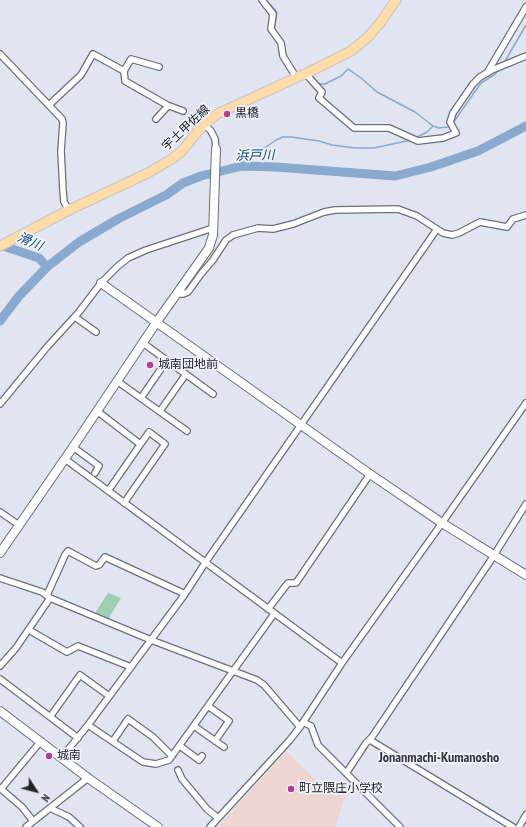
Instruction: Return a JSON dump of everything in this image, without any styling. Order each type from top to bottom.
[{"type":"main road","name":"宇土甲佐線","points":[[3,244],[69,210],[148,173],[170,160],[181,152],[204,124],[229,107],[351,51],[372,32],[396,0]]},
{"type":"street","points":[[262,0],[273,14],[271,29],[281,43],[283,56],[296,77]]},
{"type":"street","points":[[486,73],[526,7]]},
{"type":"street","points":[[0,54],[62,119],[61,151],[63,190],[64,202],[69,210]]},
{"type":"street","points":[[49,104],[81,75],[93,54],[124,72]]},
{"type":"street","points":[[305,73],[322,92],[319,98],[354,128],[389,128],[418,141],[442,138],[456,133],[450,122],[453,113],[473,84],[486,73],[526,56]]},
{"type":"street","points":[[159,68],[131,58],[124,72],[125,81],[168,106],[183,111]]},
{"type":"street","points":[[156,119],[168,106]]},
{"type":"street","points":[[0,552],[209,248],[213,235],[216,149],[215,139],[211,131],[204,124]]},
{"type":"street","points":[[178,294],[188,292],[201,274],[214,260],[226,240],[233,235],[258,228],[273,229],[293,224],[324,212],[335,210],[398,209],[407,211],[443,233],[452,235],[480,222],[507,227],[513,219],[526,215]]},
{"type":"street","points":[[0,404],[47,347],[75,317],[101,283],[118,266],[146,250],[213,226]]},
{"type":"street","points":[[62,757],[88,725],[185,594],[437,229]]},
{"type":"street","points":[[101,283],[442,524],[526,574]]},
{"type":"street","points":[[75,317],[96,332]]},
{"type":"street","points":[[143,343],[214,394]]},
{"type":"street","points":[[141,398],[167,360]]},
{"type":"street","points":[[160,411],[186,374]]},
{"type":"street","points":[[117,381],[187,431]]},
{"type":"street","points":[[210,827],[289,741],[342,663],[442,524],[526,402]]},
{"type":"street","points":[[97,411],[140,444]]},
{"type":"street","points":[[108,491],[149,432],[165,444],[124,503]]},
{"type":"street","points":[[73,447],[99,466],[95,473]]},
{"type":"street","points":[[65,459],[342,663]]},
{"type":"street","points":[[268,609],[288,583],[296,583],[370,474]]},
{"type":"street","points":[[347,772],[494,555],[526,504]]},
{"type":"street","points":[[0,512],[19,526]]},
{"type":"street","points":[[0,666],[16,648],[48,597],[68,551],[96,566],[99,565],[105,556],[185,594]]},
{"type":"street","points":[[0,578],[42,592],[48,597],[151,640],[257,680],[264,685],[301,724],[311,726],[318,745],[347,772],[400,827]]},
{"type":"street","points":[[88,725],[143,762],[156,764],[169,760],[274,614]]},
{"type":"street","points":[[28,630],[67,652],[78,646],[130,667]]},
{"type":"street","points":[[50,716],[80,675],[109,696]]},
{"type":"street","points":[[0,679],[78,738]]},
{"type":"street","points":[[208,706],[229,721],[215,741]]},
{"type":"street","points":[[0,712],[41,741],[88,778],[158,827]]},
{"type":"street","points":[[113,741],[128,719],[152,737],[172,756]]},
{"type":"street","points":[[194,726],[224,747]]},
{"type":"street","points":[[370,740],[513,827]]},
{"type":"street","points":[[33,821],[22,807],[0,789],[41,741]]},
{"type":"street","points":[[180,746],[199,760],[202,756]]},
{"type":"street","points":[[178,770],[182,779],[208,809],[218,818]]},
{"type":"street","points":[[26,827],[88,778]]},
{"type":"street","points":[[50,808],[69,817],[80,827]]},
{"type":"street","points":[[519,827],[526,815]]},
{"type":"shaded area","name":"町立隈庄小学校","points":[[286,751],[318,782],[332,790],[335,788],[347,791],[335,827],[218,827]]},
{"type":"green space","points":[[108,593],[121,598],[107,621],[93,616]]},
{"type":"waterway","points":[[266,0],[277,12],[274,30]]},
{"type":"waterway","points":[[504,63],[526,25]]},
{"type":"waterway","points":[[279,36],[283,42]]},
{"type":"waterway","points":[[315,80],[320,84],[325,84],[341,76],[348,69],[377,92],[415,112],[433,126],[439,128],[450,126]]},
{"type":"waterway","points":[[453,123],[481,83],[499,70]]},
{"type":"waterway","points":[[417,137],[427,132],[433,126]]},
{"type":"waterway","name":"浜戸川","points":[[0,321],[19,296],[47,267],[79,242],[118,219],[166,195],[183,183],[201,176],[242,166],[276,167],[395,176],[431,167],[478,151],[526,126]]},
{"type":"waterway","points":[[242,166],[257,150],[266,147],[283,137],[319,141],[332,145],[355,148],[374,148],[411,140]]},
{"type":"waterway","name":"滑川","points":[[0,245],[39,258],[47,267]]},
{"type":"place","name":"黒橋","points":[[227,114]]},
{"type":"place","name":"城南団地前","points":[[150,365]]},
{"type":"place","name":"城南","points":[[49,756]]},
{"type":"place","name":"町立隈庄小学校","points":[[291,789]]},
{"type":"district","name":"Jonanmachi-Kumanosho","points":[[439,758]]}]
